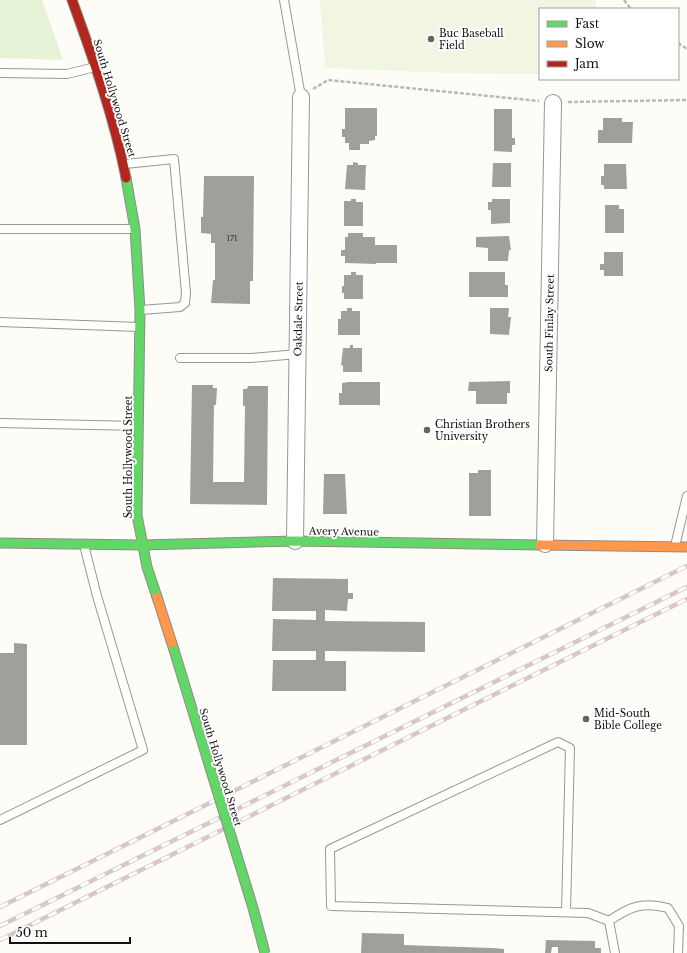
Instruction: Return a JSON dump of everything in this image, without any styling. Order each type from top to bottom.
[{"type":"main road","name":"South Hollywood Street","points":[[72,0],[96,67],[114,124],[124,164],[135,229],[140,310],[137,515],[142,545],[253,908],[265,953]]},
{"type":"main road","name":"Avery Avenue","points":[[0,543],[142,545],[295,541],[687,547]]},
{"type":"street","name":"Oakdale Street","points":[[295,541],[301,97]]},
{"type":"street","name":"South Finlay Street","points":[[545,544],[553,103]]},
{"type":"lane","points":[[284,0],[301,97]]},
{"type":"lane","points":[[0,73],[67,74],[96,67]]},
{"type":"lane","points":[[124,164],[174,158],[186,293],[185,303],[180,307],[140,310]]},
{"type":"lane","points":[[0,229],[135,229]]},
{"type":"lane","points":[[0,322],[140,327]]},
{"type":"lane","points":[[180,358],[251,358],[298,354]]},
{"type":"lane","points":[[0,423],[138,426]]},
{"type":"lane","points":[[675,547],[687,496]]},
{"type":"lane","points":[[0,820],[143,750],[83,544]]},
{"type":"lane","points":[[566,912],[570,748],[558,742],[330,849],[332,906],[588,913],[609,921]]},
{"type":"lane","points":[[609,921],[622,912],[638,906],[654,904],[668,908],[679,926],[678,953]]},
{"type":"lane","points":[[609,921],[615,953]]},
{"type":"path","points":[[624,0],[630,8]]},
{"type":"path","points":[[301,97],[328,80],[553,103],[687,100]]},
{"type":"green space","points":[[0,0],[42,0],[63,60],[0,58]]},
{"type":"green space","name":"Buc Baseball Field","points":[[320,0],[596,0],[596,8],[539,8],[539,74],[449,73],[325,68]]},
{"type":"building","points":[[345,108],[377,108],[377,136],[375,136],[375,140],[369,141],[369,144],[360,144],[360,150],[349,150],[349,143],[345,143],[345,137],[342,137],[342,129],[345,129]]},
{"type":"building","points":[[494,109],[512,109],[512,138],[515,138],[515,145],[512,145],[512,152],[494,151]]},
{"type":"building","points":[[603,118],[622,118],[622,122],[633,122],[632,143],[598,143],[598,130],[603,130]]},
{"type":"building","points":[[353,162],[358,163],[358,165],[366,165],[365,190],[345,189],[347,165],[353,165]]},
{"type":"building","points":[[493,163],[511,163],[511,187],[492,187]]},
{"type":"building","points":[[604,164],[626,164],[627,189],[604,189],[604,185],[601,185],[601,176],[604,176]]},
{"type":"building","points":[[204,176],[254,176],[253,281],[250,281],[250,304],[211,303],[213,280],[215,280],[215,243],[211,243],[211,234],[201,233]]},
{"type":"building","points":[[351,199],[356,199],[356,202],[363,202],[363,226],[344,226],[344,201],[351,201]]},
{"type":"building","points":[[492,199],[510,199],[510,223],[491,224],[491,210],[488,210],[488,202],[492,202]]},
{"type":"building","points":[[605,205],[619,205],[619,209],[624,209],[624,233],[605,233]]},
{"type":"building","points":[[348,233],[363,233],[363,237],[375,237],[375,245],[397,245],[397,263],[345,263],[345,256],[341,256],[341,250],[345,250],[345,237],[348,237]]},
{"type":"building","points":[[509,236],[511,250],[509,250],[508,261],[488,261],[488,248],[476,247],[476,237]]},
{"type":"building","points":[[604,252],[623,252],[623,276],[604,276],[604,270],[600,270],[600,264],[604,264]]},
{"type":"building","points":[[351,272],[356,272],[356,275],[363,275],[363,299],[344,299],[342,286],[344,286],[344,275],[351,275]]},
{"type":"building","points":[[469,272],[505,272],[505,285],[508,285],[508,297],[469,297]]},
{"type":"building","points":[[347,308],[352,308],[352,311],[360,311],[360,335],[338,335],[338,319],[341,319],[341,311],[347,311]]},
{"type":"building","points":[[490,308],[509,308],[508,317],[511,317],[509,335],[490,334]]},
{"type":"building","points":[[350,345],[353,345],[353,348],[362,348],[362,372],[343,372],[343,365],[341,366],[343,348],[350,348]]},
{"type":"building","points":[[510,381],[510,393],[507,393],[507,404],[476,404],[476,391],[468,391],[469,382]]},
{"type":"building","points":[[380,382],[380,405],[339,405],[339,393],[342,393],[342,383]]},
{"type":"building","points":[[192,385],[213,385],[213,388],[217,388],[216,405],[214,405],[213,482],[244,482],[245,406],[243,406],[243,389],[247,389],[248,386],[268,386],[267,505],[190,504]]},
{"type":"building","points":[[478,470],[491,470],[491,516],[469,516],[469,473],[478,473]]},
{"type":"building","points":[[324,474],[345,474],[347,514],[323,514]]},
{"type":"building","points":[[273,578],[348,579],[348,593],[353,593],[353,599],[348,599],[347,611],[325,610],[325,621],[425,622],[425,652],[325,651],[325,661],[346,661],[346,691],[272,691],[273,660],[316,660],[316,651],[272,651],[273,619],[316,620],[316,611],[272,611]]},
{"type":"building","points":[[14,643],[27,644],[27,745],[0,745],[0,653],[14,653]]},
{"type":"building","points":[[362,933],[404,934],[404,945],[492,948],[504,949],[504,953],[361,953]]},
{"type":"building","points":[[546,940],[595,941],[595,948],[601,948],[601,953],[558,953],[558,947],[552,947],[551,953],[545,953]]},
{"type":"railway","points":[[0,907],[687,566]]},
{"type":"railway","points":[[0,926],[687,587]]},
{"type":"railway","points":[[0,940],[687,599]]},
{"type":"traffic: fast","points":[[126,178],[135,229],[140,310],[137,515],[147,567],[157,597]]},
{"type":"traffic: fast","points":[[0,543],[142,545],[295,541],[540,545]]},
{"type":"traffic: fast","points":[[174,650],[253,908],[265,953]]},
{"type":"traffic: slow","points":[[540,545],[687,547]]},
{"type":"traffic: slow","points":[[157,597],[174,650]]},
{"type":"traffic: jam","points":[[72,0],[109,110],[126,178]]},
{"type":"place","name":"Buc Baseball Field","points":[[431,39]]},
{"type":"place","name":"Christian Brothers University","points":[[427,430]]},
{"type":"place","name":"Mid-South Bible College","points":[[586,719]]}]
